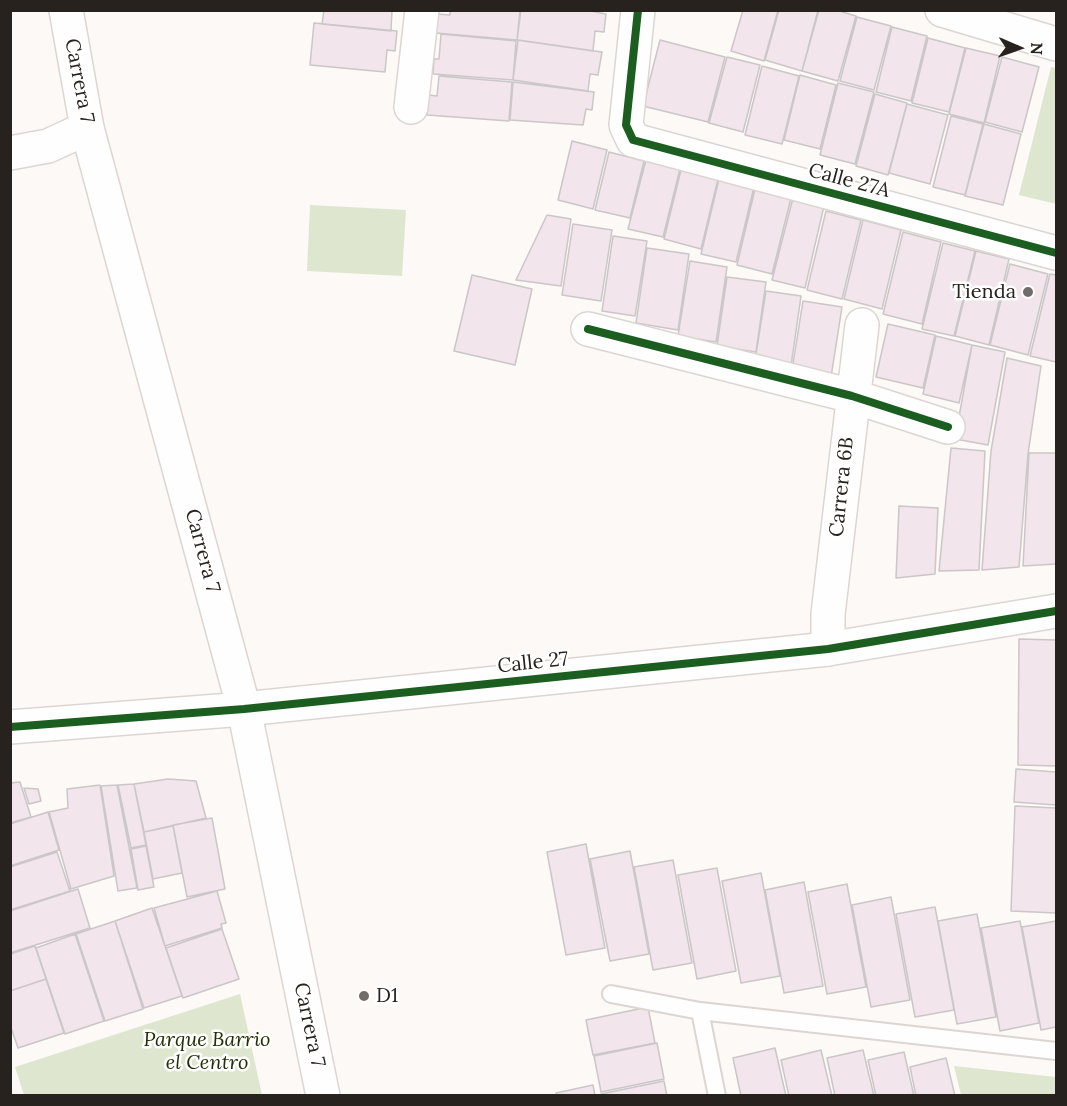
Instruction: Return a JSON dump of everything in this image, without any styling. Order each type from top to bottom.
[{"type":"street","name":"Carrera 7","points":[[66,10],[87,128],[244,709],[323,1095]]},
{"type":"street","points":[[411,107],[422,10]]},
{"type":"street","name":"Calle 27A","points":[[638,10],[626,124],[633,140],[1056,253]]},
{"type":"street","points":[[942,10],[1056,44]]},
{"type":"street","points":[[10,153],[48,146],[87,128]]},
{"type":"street","name":"Carrera 6B","points":[[828,649],[828,614],[862,325]]},
{"type":"street","points":[[588,329],[852,396],[948,427]]},
{"type":"street","name":"Calle 27","points":[[10,727],[244,709],[828,649],[1056,611]]},
{"type":"lane","points":[[611,994],[700,1011],[1056,1051]]},
{"type":"lane","points":[[700,1011],[717,1095]]},
{"type":"green space","points":[[1051,67],[1056,68],[1056,204],[1019,195]]},
{"type":"green space","points":[[310,205],[406,210],[402,276],[307,271]]},
{"type":"green space","name":"Parque Barrio el Centro","points":[[240,994],[262,1095],[24,1095],[15,1067]]},
{"type":"green space","points":[[954,1066],[1056,1077],[1056,1095],[961,1095]]},
{"type":"building","points":[[324,10],[392,10],[391,31],[322,24]]},
{"type":"building","points":[[450,10],[520,10],[517,40],[436,33],[437,14],[450,15]]},
{"type":"building","points":[[521,10],[585,10],[606,14],[604,32],[595,31],[593,51],[517,40]]},
{"type":"building","points":[[743,10],[778,10],[764,61],[731,51]]},
{"type":"building","points":[[779,10],[818,10],[802,71],[765,60]]},
{"type":"building","points":[[819,10],[836,10],[856,16],[838,81],[802,71]]},
{"type":"building","points":[[857,17],[891,26],[874,90],[840,81]]},
{"type":"building","points":[[314,23],[397,31],[395,51],[387,50],[385,72],[310,65]]},
{"type":"building","points":[[892,27],[927,36],[911,101],[876,92]]},
{"type":"building","points":[[441,34],[516,41],[513,80],[433,74],[434,59],[439,59]]},
{"type":"building","points":[[928,38],[965,48],[949,112],[912,103]]},
{"type":"building","points":[[518,40],[602,52],[598,75],[590,74],[588,91],[513,80]]},
{"type":"building","points":[[660,40],[725,57],[708,122],[643,106]]},
{"type":"building","points":[[966,48],[1000,56],[984,123],[949,114]]},
{"type":"building","points":[[727,57],[760,65],[743,132],[709,123]]},
{"type":"building","points":[[1002,57],[1039,67],[1022,132],[985,122]]},
{"type":"building","points":[[762,66],[799,76],[782,144],[745,135]]},
{"type":"building","points":[[800,75],[836,85],[820,149],[784,140]]},
{"type":"building","points":[[439,76],[512,82],[509,121],[427,115],[429,95],[437,96]]},
{"type":"building","points":[[513,82],[594,92],[592,110],[586,109],[583,125],[510,120]]},
{"type":"building","points":[[838,83],[874,92],[855,164],[820,155]]},
{"type":"building","points":[[875,94],[907,103],[888,175],[856,166]]},
{"type":"building","points":[[907,104],[948,115],[930,184],[889,173]]},
{"type":"building","points":[[951,116],[983,124],[965,195],[933,187]]},
{"type":"building","points":[[984,124],[1021,134],[1003,205],[965,196]]},
{"type":"building","points":[[572,141],[607,150],[593,209],[558,200]]},
{"type":"building","points":[[609,152],[644,161],[630,218],[595,210]]},
{"type":"building","points":[[646,160],[680,169],[663,237],[628,229]]},
{"type":"building","points":[[681,170],[718,179],[701,249],[664,239]]},
{"type":"building","points":[[719,179],[754,187],[736,262],[701,254]]},
{"type":"building","points":[[755,189],[791,198],[772,274],[737,265]]},
{"type":"building","points":[[793,198],[824,206],[805,288],[772,280]]},
{"type":"building","points":[[826,211],[861,220],[842,299],[807,290]]},
{"type":"building","points":[[547,215],[571,219],[561,286],[516,280]]},
{"type":"building","points":[[863,220],[901,230],[882,309],[844,299]]},
{"type":"building","points":[[573,224],[612,230],[601,301],[562,295]]},
{"type":"building","points":[[903,232],[941,242],[922,324],[883,314]]},
{"type":"building","points":[[613,236],[647,241],[635,316],[602,311]]},
{"type":"building","points":[[943,243],[975,251],[954,336],[922,329]]},
{"type":"building","points":[[647,248],[689,254],[678,330],[636,323]]},
{"type":"building","points":[[976,251],[1009,259],[989,345],[955,336]]},
{"type":"building","points":[[690,261],[727,267],[716,342],[678,336]]},
{"type":"building","points":[[1010,264],[1048,274],[1028,355],[990,345]]},
{"type":"building","points":[[1050,274],[1056,275],[1056,362],[1030,356]]},
{"type":"building","points":[[472,275],[532,289],[515,365],[454,351]]},
{"type":"building","points":[[727,277],[766,282],[756,352],[717,346]]},
{"type":"building","points":[[766,291],[801,296],[791,366],[755,361]]},
{"type":"building","points":[[803,301],[842,307],[831,377],[792,370]]},
{"type":"building","points":[[888,324],[935,335],[923,388],[876,377]]},
{"type":"building","points":[[936,336],[972,345],[959,403],[923,394]]},
{"type":"building","points":[[972,345],[1005,352],[988,445],[955,439]]},
{"type":"building","points":[[1007,358],[1041,366],[1028,454],[1019,567],[982,570],[991,451]]},
{"type":"building","points":[[951,448],[985,451],[979,570],[939,571]]},
{"type":"building","points":[[1029,453],[1056,453],[1056,564],[1023,566]]},
{"type":"building","points":[[899,506],[938,508],[935,574],[896,578]]},
{"type":"building","points":[[1019,639],[1056,640],[1056,766],[1018,765]]},
{"type":"building","points":[[1016,769],[1056,772],[1056,805],[1014,802]]},
{"type":"building","points":[[168,779],[196,781],[206,818],[144,832],[134,784]]},
{"type":"building","points":[[20,782],[31,817],[10,823],[10,783]]},
{"type":"building","points":[[134,784],[146,845],[131,848],[118,785]]},
{"type":"building","points":[[100,785],[114,876],[71,889],[49,812],[68,808],[67,789]]},
{"type":"building","points":[[117,785],[137,888],[118,891],[101,786]]},
{"type":"building","points":[[24,788],[38,789],[41,801],[29,804]]},
{"type":"building","points":[[1015,806],[1056,808],[1056,913],[1011,911]]},
{"type":"building","points":[[48,812],[59,850],[10,866],[10,824]]},
{"type":"building","points":[[212,818],[225,889],[187,897],[173,825]]},
{"type":"building","points":[[173,826],[182,873],[153,879],[144,832]]},
{"type":"building","points":[[586,844],[605,948],[566,955],[547,852]]},
{"type":"building","points":[[146,846],[154,887],[138,890],[131,849]]},
{"type":"building","points":[[630,851],[649,954],[610,961],[590,859]]},
{"type":"building","points":[[57,852],[70,891],[10,910],[10,867]]},
{"type":"building","points":[[673,860],[692,963],[653,970],[634,867]]},
{"type":"building","points":[[717,868],[736,971],[697,979],[678,875]]},
{"type":"building","points":[[761,873],[780,976],[741,983],[722,881]]},
{"type":"building","points":[[804,882],[823,986],[784,993],[765,890]]},
{"type":"building","points":[[847,884],[866,987],[827,994],[808,892]]},
{"type":"building","points":[[78,889],[90,928],[10,953],[10,911]]},
{"type":"building","points":[[217,891],[226,923],[221,924],[222,928],[165,946],[154,908]]},
{"type":"building","points":[[891,897],[910,1000],[871,1007],[852,905]]},
{"type":"building","points":[[935,907],[954,1010],[915,1017],[896,914]]},
{"type":"building","points":[[152,908],[182,996],[144,1008],[115,921]]},
{"type":"building","points":[[977,914],[996,1017],[957,1024],[938,921]]},
{"type":"building","points":[[115,921],[143,1009],[105,1021],[76,934]]},
{"type":"building","points":[[1020,921],[1039,1023],[1000,1031],[981,928]]},
{"type":"building","points":[[1056,921],[1056,1027],[1041,1030],[1022,927]]},
{"type":"building","points":[[222,929],[239,979],[183,998],[166,948]]},
{"type":"building","points":[[75,934],[104,1021],[65,1034],[36,948]]},
{"type":"building","points":[[35,946],[46,979],[10,991],[10,954]]},
{"type":"building","points":[[46,979],[64,1033],[18,1048],[10,1025],[10,991]]},
{"type":"building","points":[[648,1007],[655,1043],[593,1055],[586,1020]]},
{"type":"building","points":[[657,1043],[664,1079],[601,1092],[594,1056]]},
{"type":"building","points":[[775,1048],[786,1096],[741,1096],[733,1058]]},
{"type":"building","points":[[821,1050],[832,1096],[789,1096],[781,1060]]},
{"type":"building","points":[[863,1050],[874,1096],[835,1096],[827,1058]]},
{"type":"building","points":[[904,1052],[914,1096],[876,1096],[868,1060]]},
{"type":"building","points":[[946,1058],[955,1096],[916,1096],[910,1067]]},
{"type":"building","points":[[664,1081],[667,1096],[602,1096],[601,1094]]},
{"type":"building","points":[[593,1085],[595,1096],[557,1096],[556,1093]]},
{"type":"cycle path","points":[[638,10],[626,125],[633,140],[1056,253]]},
{"type":"cycle path","points":[[588,329],[852,396],[948,427]]},
{"type":"cycle path","points":[[10,727],[244,709],[828,649],[1056,611]]},
{"type":"place","name":"Tienda","points":[[1028,292]]},
{"type":"place","name":"D1","points":[[364,996]]}]
